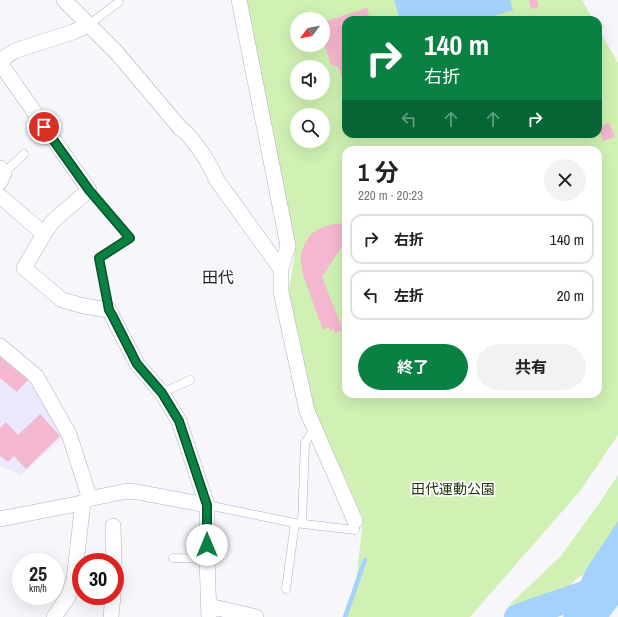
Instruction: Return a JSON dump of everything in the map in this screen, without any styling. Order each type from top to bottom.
[{"type":"street","points":[[64,0],[135,72],[181,129],[192,140],[214,172],[216,179],[281,269]]},
{"type":"street","points":[[239,0],[288,246],[281,269],[281,292],[307,411],[355,521]]},
{"type":"street","points":[[88,25],[73,32],[14,51],[0,62],[89,190],[53,221],[24,268],[62,300],[84,306],[109,310],[137,364],[162,393],[179,421],[207,505],[209,612],[256,617]]},
{"type":"street","points":[[0,196],[44,234]]},
{"type":"street","points":[[0,346],[36,376],[69,434],[88,493],[85,501],[74,580],[68,597],[54,617]]},
{"type":"street","points":[[0,519],[127,491],[207,505]]},
{"type":"street","points":[[113,526],[114,553]]},
{"type":"street","points":[[111,617],[112,605]]},
{"type":"lane","points":[[88,25],[119,2]]},
{"type":"lane","points":[[2,174],[24,154]]},
{"type":"lane","points":[[89,190],[130,238],[99,258],[109,310]]},
{"type":"lane","points":[[162,393],[190,380]]},
{"type":"lane","points":[[286,589],[299,523],[305,443],[314,429]]},
{"type":"lane","points":[[207,505],[299,523],[355,530],[355,521]]},
{"type":"lane","points":[[173,558],[207,559]]},
{"type":"shaded area","points":[[0,352],[31,378],[65,436],[21,475],[0,466]]},
{"type":"green space","name":"田代運動公園","points":[[246,0],[582,0],[591,16],[342,16],[342,138],[602,138],[602,35],[618,63],[618,435],[580,491],[470,617],[347,617],[356,583],[363,518],[313,408],[288,296],[295,252]]},
{"type":"green space","points":[[618,475],[618,535],[600,564],[576,579],[562,595],[549,596],[509,605],[561,556]]},
{"type":"water","points":[[394,0],[510,0],[513,10],[494,16],[399,16]]},
{"type":"water","points":[[618,521],[618,605],[609,617],[563,617],[587,568]]},
{"type":"building","points":[[529,0],[537,0],[539,7],[531,9]]},
{"type":"building","points":[[367,8],[369,16],[342,16],[342,75],[338,66],[335,67],[334,65],[331,65],[327,52],[330,52],[330,20]]},
{"type":"building","points":[[609,123],[615,137],[603,141],[602,126]]},
{"type":"building","points":[[342,223],[342,246],[322,277],[342,327],[342,330],[335,333],[333,329],[330,331],[329,327],[323,330],[303,275],[301,254],[305,243],[312,233],[323,227]]},
{"type":"building","points":[[0,357],[28,380],[17,392],[0,378]]},
{"type":"building","points":[[40,414],[60,436],[26,469],[14,456],[8,462],[0,456],[0,428],[6,422],[18,435]]},
{"type":"waterway","points":[[345,617],[365,560]]},
{"type":"waterway","points":[[517,617],[587,593],[607,594]]},
{"type":"district","name":"田代","points":[[218,277]]},
{"type":"route","points":[[44,127],[89,190],[130,238],[99,258],[109,310],[137,364],[162,393],[179,421],[207,505],[207,545]]}]
